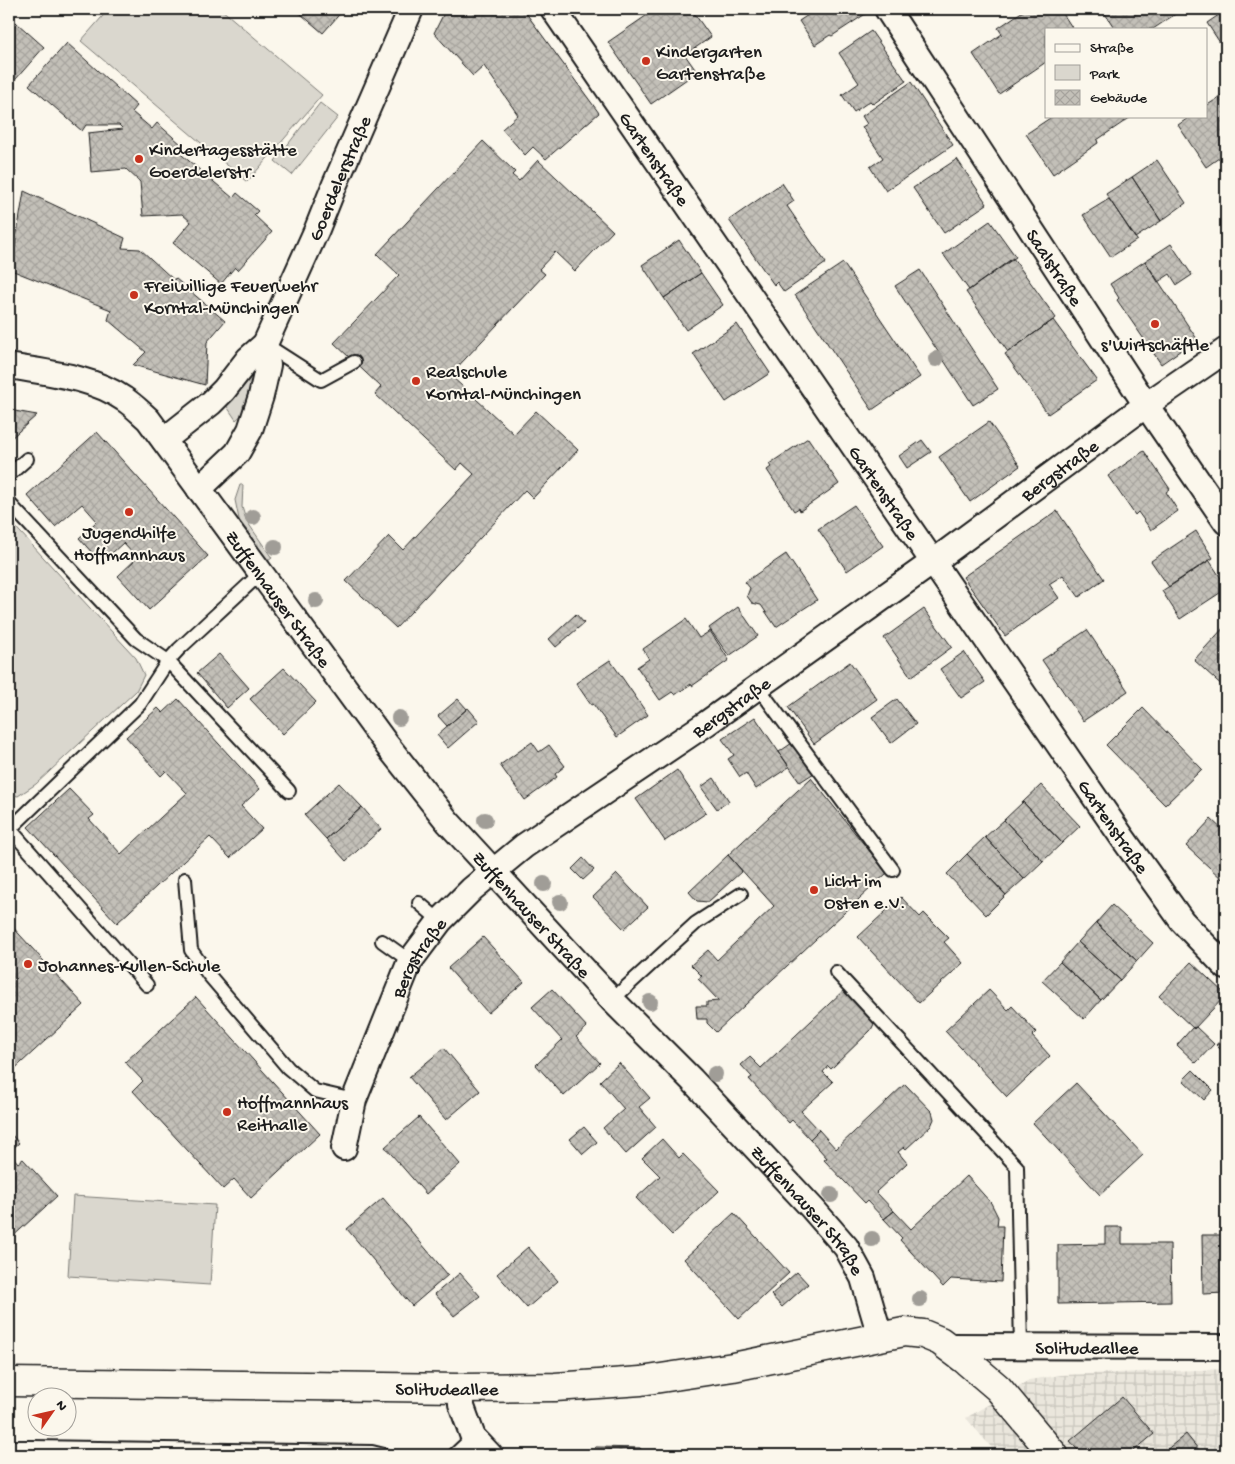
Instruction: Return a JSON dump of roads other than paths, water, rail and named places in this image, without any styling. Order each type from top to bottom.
[{"type":"main road","points":[[880,1336],[904,1332],[923,1334],[940,1341],[998,1388],[1054,1455]]},
{"type":"main road","name":"Solitudeallee","points":[[9,1382],[460,1388],[555,1387],[641,1381],[743,1365],[829,1349],[880,1336]]},
{"type":"street","name":"Goerdelerstraße","points":[[164,440],[211,403],[224,390],[248,359],[265,344],[317,229],[411,9]]},
{"type":"street","name":"Gartenstraße","points":[[554,9],[1122,838],[1182,921],[1226,967]]},
{"type":"street","name":"Saalstraße","points":[[887,9],[1146,405],[1226,522]]},
{"type":"street","name":"Goerdelerstraße","points":[[199,489],[237,453],[250,430],[261,396],[268,365],[265,344]]},
{"type":"street","name":"Bergstraße","points":[[344,1148],[354,1100],[410,961],[440,921],[492,871],[524,846],[758,687],[933,562],[1146,405],[1226,350]]},
{"type":"street","name":"Zuffenhauser Straße","points":[[9,366],[77,379],[99,386],[124,398],[148,419],[387,745],[448,822],[612,1000],[692,1080],[846,1247],[863,1278],[880,1336]]},
{"type":"street","name":"Solitudeallee","points":[[946,1346],[1226,1347]]},
{"type":"street","points":[[460,1388],[461,1404],[473,1438],[490,1455]]},
{"type":"lane","points":[[265,344],[321,380],[354,362]]},
{"type":"lane","points":[[9,475],[27,459]]},
{"type":"lane","points":[[9,503],[136,639],[168,661],[289,791]]},
{"type":"lane","points":[[147,985],[10,828],[140,704],[178,649],[261,574]]},
{"type":"lane","points":[[758,687],[893,870]]},
{"type":"lane","points":[[184,879],[191,950],[208,974],[288,1068],[315,1091],[354,1100]]},
{"type":"lane","points":[[612,1000],[696,923],[741,894]]},
{"type":"lane","points":[[419,904],[440,921]]},
{"type":"lane","points":[[382,941],[410,961]]},
{"type":"lane","points":[[836,972],[1017,1167],[1021,1347]]},
{"type":"lane","points":[[454,1455],[473,1438]]},
{"type":"lane","points":[[9,1446],[34,1451],[372,1452],[384,1455]]},
{"type":"place","name":"Kindergarten Gartenstraße","points":[[646,61]]},
{"type":"place","name":"Kindertagesstätte Goerdelerstr.","points":[[139,159]]},
{"type":"place","name":"Freiwillige Feuerwehr Korntal-Münchingen","points":[[134,295]]},
{"type":"place","name":"s'Wirtschäftle","points":[[1155,324]]},
{"type":"place","name":"Realschule Korntal-Münchingen","points":[[416,381]]},
{"type":"place","name":"Jugendhilfe Hoffmannhaus","points":[[129,512]]},
{"type":"place","name":"Licht im Osten e.V.","points":[[814,890]]},
{"type":"place","name":"Johannes-Kullen-Schule","points":[[28,964]]},
{"type":"place","name":"Hoffmannhaus Reithalle","points":[[227,1112]]}]
